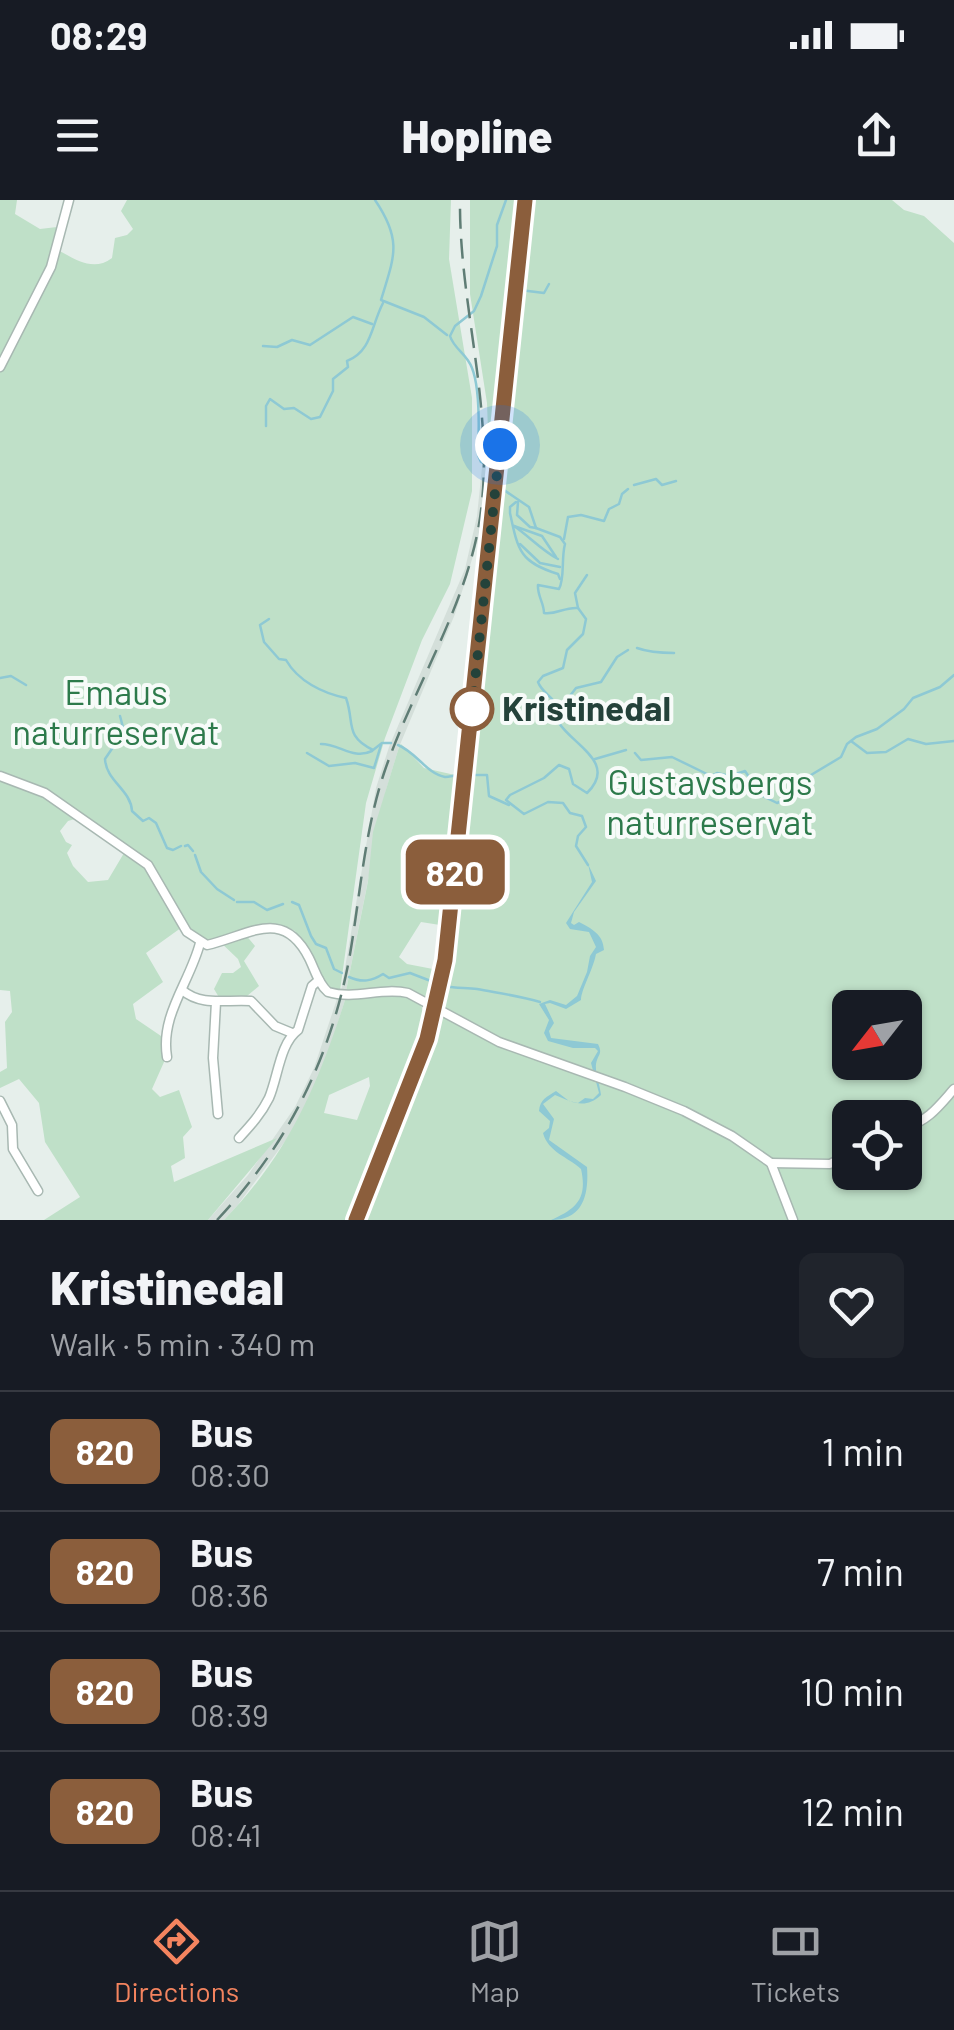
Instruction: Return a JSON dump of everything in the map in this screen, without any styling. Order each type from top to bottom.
[{"type":"street","points":[[0,366],[52,267],[70,200]]},
{"type":"street","points":[[356,1220],[410,1085],[436,1007],[450,923],[524,200]]},
{"type":"street","points":[[0,776],[46,793],[148,865],[187,932],[200,943],[207,945],[268,928],[286,929],[303,947],[324,989],[341,995],[402,991],[499,1042],[700,1118],[771,1162],[793,1220]]},
{"type":"street","points":[[167,1057],[167,1027],[200,943]]},
{"type":"street","points":[[182,990],[191,998],[250,1001],[275,1026],[292,1032],[298,1030],[312,986],[318,980]]},
{"type":"street","points":[[216,1002],[213,1058],[218,1114]]},
{"type":"street","points":[[239,1138],[268,1101],[292,1032]]},
{"type":"street","points":[[922,1122],[937,1111],[954,1089]]},
{"type":"street","points":[[0,1102],[12,1124],[13,1149],[38,1191]]},
{"type":"street","points":[[771,1162],[832,1163]]},
{"type":"shaded area","points":[[483,458],[489,458],[478,540],[455,614],[399,747],[386,790],[346,991],[341,991],[376,788],[389,747],[465,569],[477,516]]},
{"type":"shaded area","points":[[338,996],[346,997],[323,1070],[292,1132],[224,1220],[208,1220],[248,1175],[295,1107],[314,1068]]},
{"type":"green space","name":"Emaus naturreservat","points":[[0,200],[17,200],[15,214],[40,229],[57,227],[54,248],[83,262],[97,264],[112,258],[115,238],[133,229],[121,211],[127,200],[451,200],[449,259],[472,398],[472,491],[450,584],[422,640],[385,738],[366,803],[340,991],[327,987],[295,931],[270,925],[245,934],[255,946],[244,961],[259,986],[247,996],[220,999],[214,989],[222,973],[233,973],[241,967],[238,959],[217,939],[201,942],[185,925],[146,953],[163,982],[133,1004],[136,1019],[161,1036],[164,1062],[152,1089],[160,1097],[179,1090],[192,1127],[183,1137],[185,1158],[171,1166],[174,1182],[277,1138],[208,1220],[44,1220],[80,1197],[45,1142],[39,1103],[19,1079],[0,1088],[0,1072],[7,1068],[5,1022],[12,1012],[10,991],[0,990],[0,779],[33,790],[78,818],[68,821],[60,831],[72,845],[67,853],[73,866],[88,882],[108,880],[124,853],[150,870],[177,910],[150,864],[44,789],[0,774]]},
{"type":"green space","name":"Gustavsbergs naturreservat","points":[[470,200],[892,200],[904,210],[924,216],[954,243],[954,1220],[360,1220],[434,1019],[463,802],[456,800],[440,925],[421,922],[399,957],[407,964],[433,969],[428,998],[403,988],[346,991],[368,881],[373,832],[399,747],[401,744],[424,768],[455,775],[466,773],[499,461],[489,458],[487,403],[470,294]]},
{"type":"green space","points":[[401,994],[421,1004],[425,1021],[349,1220],[224,1220],[267,1169],[299,1116],[346,997]],"holes":[[[369,1077],[370,1086],[357,1120],[324,1113],[329,1095]]]},
{"type":"water","points":[[588,864],[596,881],[574,912],[571,923],[579,922],[596,933],[604,950],[596,954],[581,1000],[566,1009],[545,1004],[554,1023],[549,1031],[551,1038],[598,1044],[600,1052],[596,1068],[601,1095],[578,1103],[599,1093],[591,1063],[598,1051],[548,1041],[544,1033],[549,1020],[539,1004],[550,1000],[566,1005],[577,996],[596,947],[589,932],[570,929],[566,923],[592,882]]},
{"type":"water","points":[[556,1091],[568,1100],[555,1095],[543,1104],[554,1119],[549,1140],[587,1167],[587,1187],[577,1211],[551,1220],[578,1202],[583,1188],[581,1169],[546,1140],[543,1133],[550,1121],[539,1111],[542,1101]]},
{"type":"waterway","points":[[375,200],[393,238],[381,300],[424,317],[447,335]]},
{"type":"waterway","points":[[492,481],[493,468],[481,462],[478,455],[475,377],[470,363],[450,336],[455,326],[474,311],[481,296],[506,200]]},
{"type":"waterway","points":[[520,290],[544,293],[549,284]]},
{"type":"waterway","points":[[266,426],[270,399],[311,419],[320,417],[333,391],[333,379],[366,344],[383,303]]},
{"type":"waterway","points":[[263,346],[277,347],[292,340],[310,345],[353,317],[372,324]]},
{"type":"waterway","points":[[634,485],[656,479],[662,485],[676,481]]},
{"type":"waterway","points":[[498,486],[529,507],[536,528],[560,537],[565,544],[559,589],[538,585],[544,613],[578,608],[586,619],[583,634],[567,650],[563,668],[538,682],[555,704],[559,723],[590,755],[598,772],[587,793],[573,784],[569,769],[559,765],[506,800],[524,814],[548,802],[563,803],[570,813],[582,816],[586,827],[576,846],[588,865]]},
{"type":"waterway","points":[[564,539],[568,517],[581,515],[604,521],[609,509],[619,504],[628,489]]},
{"type":"waterway","points":[[516,502],[510,513],[523,553],[560,579]]},
{"type":"waterway","points":[[518,502],[517,515],[536,528]]},
{"type":"waterway","points":[[514,526],[558,559]]},
{"type":"waterway","points":[[514,526],[542,536],[556,557]]},
{"type":"waterway","points":[[520,544],[540,563],[560,567]]},
{"type":"waterway","points":[[578,608],[575,593],[587,575]]},
{"type":"waterway","points":[[269,619],[260,625],[264,642],[279,659],[286,660],[304,680],[346,698],[354,734],[364,745],[373,750],[382,743],[391,743]]},
{"type":"waterway","points":[[637,648],[674,653]]},
{"type":"waterway","points":[[559,703],[566,701],[576,688],[601,682],[617,657],[628,650]]},
{"type":"waterway","points":[[635,753],[641,760],[672,757],[711,776],[745,771],[761,795],[777,803],[791,797],[806,778],[841,757],[856,737],[877,729],[913,698],[940,687],[954,675]]},
{"type":"waterway","points":[[0,678],[11,676],[26,685]]},
{"type":"waterway","points":[[120,716],[124,731],[105,759],[106,767],[128,797],[132,811],[143,821],[149,818],[156,823],[167,848],[181,846]]},
{"type":"waterway","points":[[851,741],[867,753],[886,752],[908,739],[926,744],[954,741]]},
{"type":"waterway","points":[[321,744],[359,754],[372,751]]},
{"type":"waterway","points":[[307,753],[329,766],[355,763],[374,768],[381,745]]},
{"type":"waterway","points":[[398,745],[439,775],[460,775]]},
{"type":"waterway","points":[[595,759],[626,750]]},
{"type":"waterway","points":[[470,775],[487,775],[489,796],[509,805]]},
{"type":"waterway","points":[[185,846],[193,851]]},
{"type":"waterway","points":[[195,855],[201,872],[234,900]]},
{"type":"waterway","points":[[237,902],[254,902],[267,910],[283,904]]},
{"type":"waterway","points":[[292,902],[299,905],[316,944],[326,948],[334,969],[342,973]]},
{"type":"waterway","points":[[349,977],[367,980],[383,974],[389,978],[410,973],[436,983]]},
{"type":"waterway","points":[[445,986],[540,1002]]},
{"type":"railway","points":[[217,1220],[285,1131],[330,1032],[349,960],[377,796],[396,740],[455,606],[476,538],[482,502],[483,426],[464,276],[460,200]]},
{"type":"bus line","name":"820","points":[[356,1220],[427,1039],[445,960],[525,200]]},
{"type":"place","name":"Kristinedal","points":[[472,709]]},
{"type":"route","points":[[472,709],[500,445]]}]
